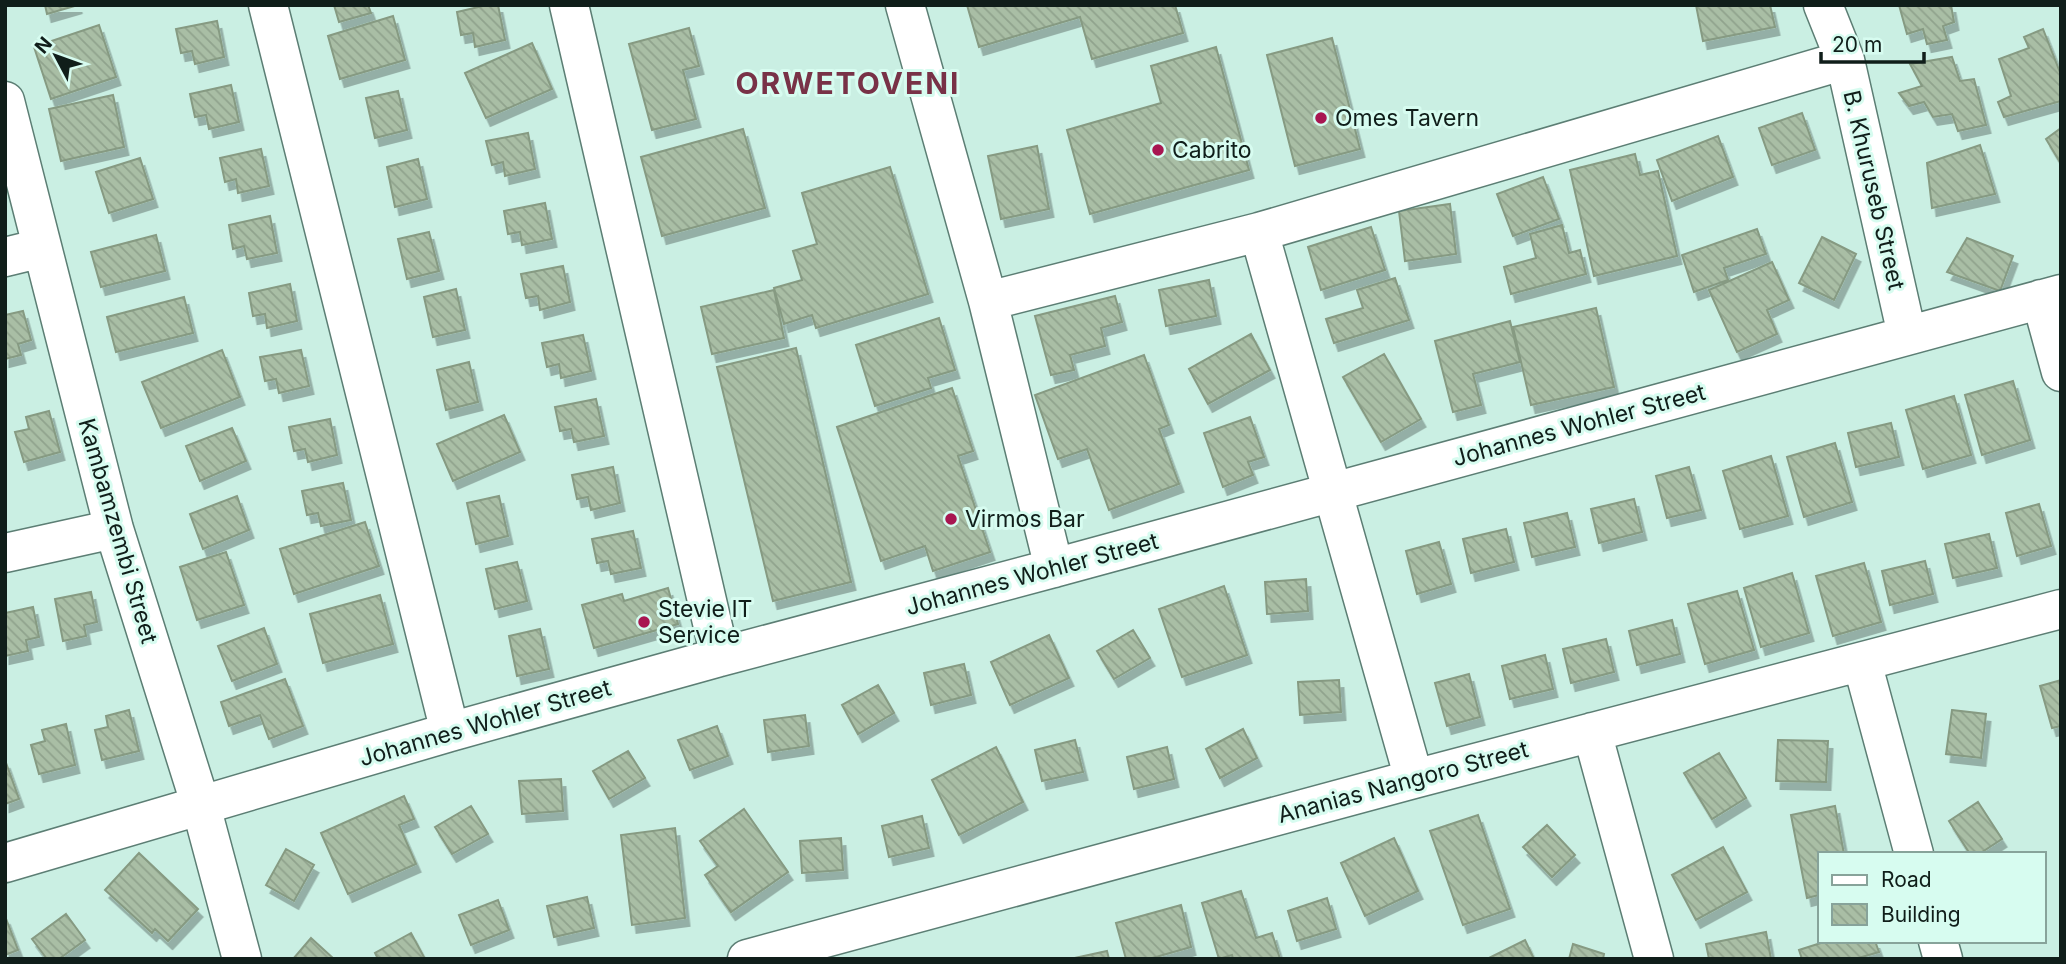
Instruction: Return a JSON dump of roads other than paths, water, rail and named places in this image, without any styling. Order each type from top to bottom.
[{"type":"street","points":[[268,5],[450,732]]},
{"type":"street","points":[[905,5],[988,301],[1054,568]]},
{"type":"street","name":"B. Khuruseb Street","points":[[1823,5],[1845,60],[1907,335]]},
{"type":"street","points":[[577,7],[720,657]]},
{"type":"street","points":[[988,301],[1259,232],[1845,60]]},
{"type":"street","name":"Kambamzembi Street","points":[[5,101],[114,529],[201,806],[242,959]]},
{"type":"street","points":[[1259,232],[1414,779]]},
{"type":"street","points":[[5,257],[42,248]]},
{"type":"street","points":[[2051,296],[2061,372]]},
{"type":"street","name":"Johannes Wohler Street","points":[[5,863],[450,732],[720,657],[2051,296]]},
{"type":"street","points":[[5,553],[114,529]]},
{"type":"street","name":"Ananias Nangoro Street","points":[[747,959],[826,949],[1414,779],[2061,610]]},
{"type":"street","points":[[1862,662],[1913,852]]},
{"type":"street","points":[[1592,732],[1654,959]]},
{"type":"place","name":"Omes Tavern","points":[[1321,118]]},
{"type":"place","name":"Cabrito","points":[[1158,150]]},
{"type":"place","name":"Virmos Bar","points":[[951,519]]},
{"type":"place","name":"Stevie IT Service","points":[[644,622]]},
{"type":"district","name":"ORWETOVENI","points":[[848,84]]}]
